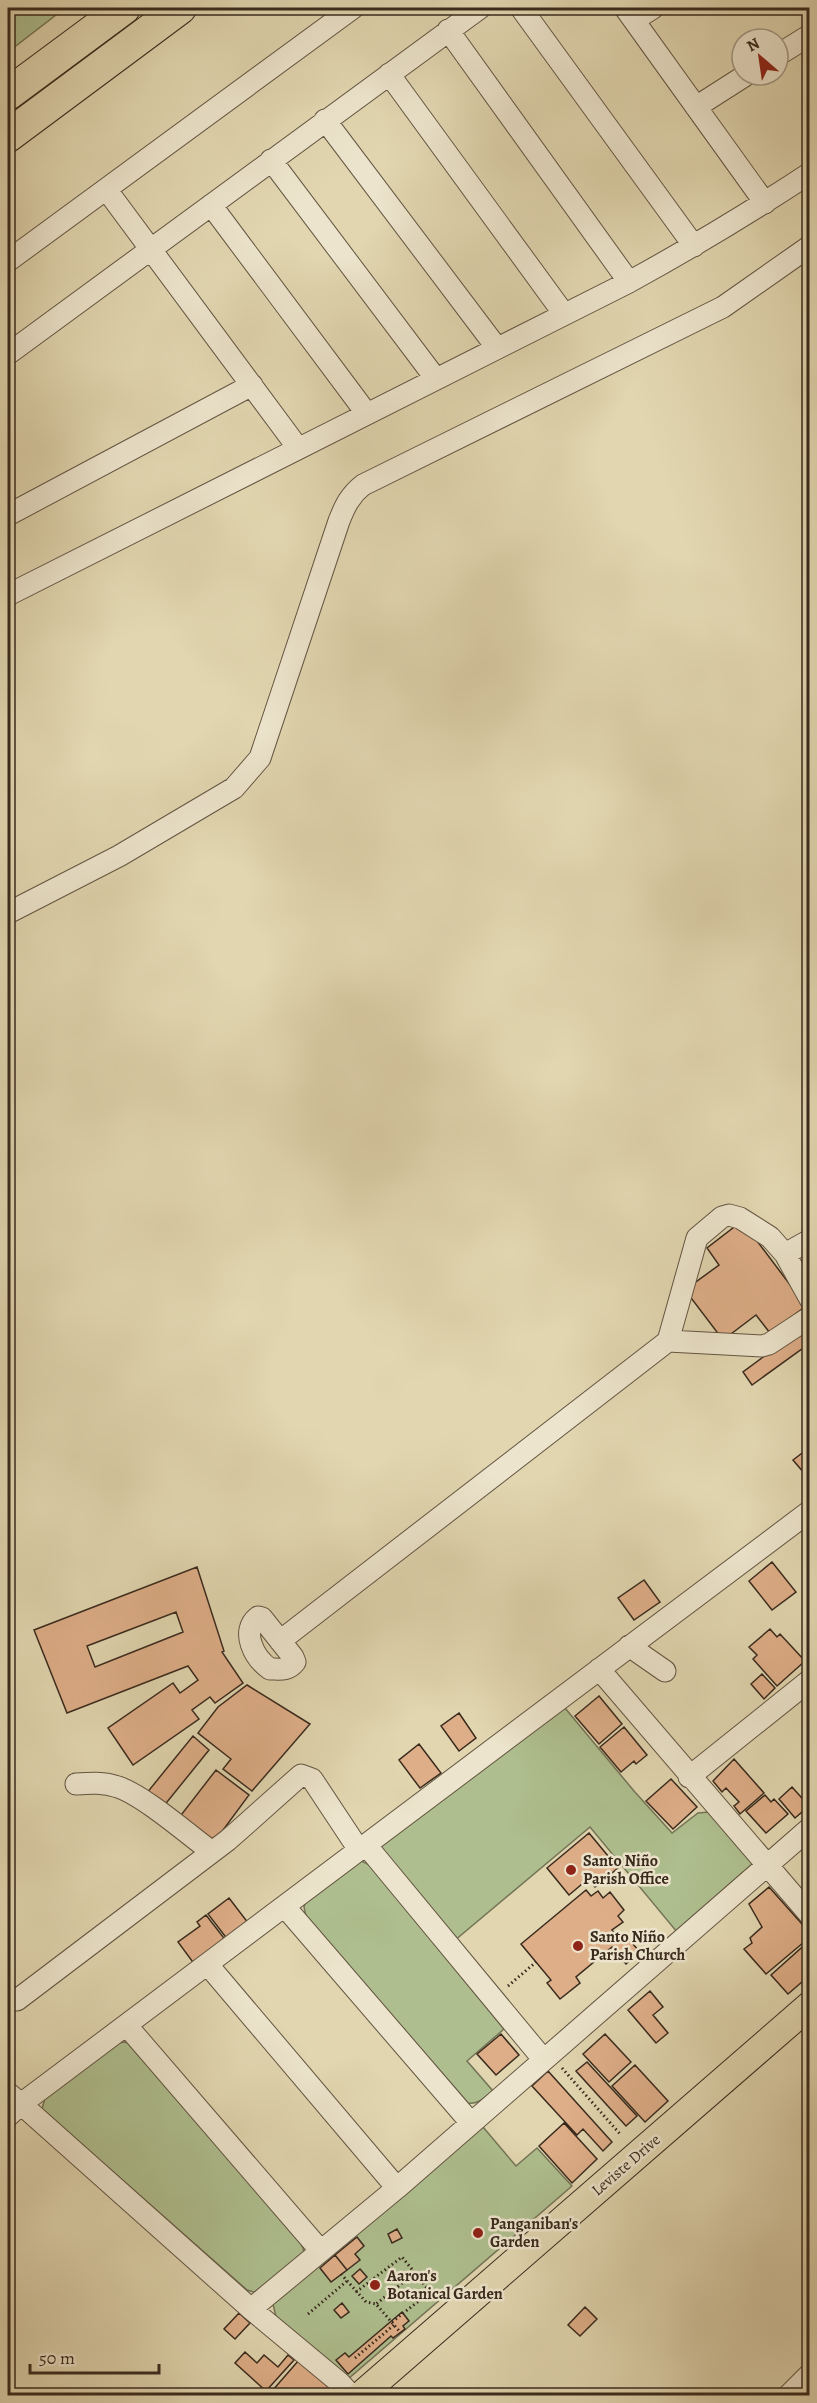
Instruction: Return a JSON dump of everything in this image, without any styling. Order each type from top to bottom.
[{"type":"highway","points":[[8,94],[124,8]]},
{"type":"highway","points":[[8,136],[180,8]]},
{"type":"main road","name":"Leviste Drive","points":[[360,2396],[806,2015]]},
{"type":"street","points":[[8,261],[352,8]]},
{"type":"street","points":[[8,354],[480,8]]},
{"type":"street","points":[[521,8],[694,246]]},
{"type":"street","points":[[652,8],[629,14],[765,203]]},
{"type":"street","points":[[448,30],[629,282]]},
{"type":"street","points":[[790,48],[810,35]]},
{"type":"street","points":[[388,74],[564,314]]},
{"type":"street","points":[[696,107],[730,85]]},
{"type":"street","points":[[325,120],[497,348]]},
{"type":"street","points":[[271,160],[436,379]]},
{"type":"street","points":[[8,595],[629,282],[765,203],[810,172]]},
{"type":"street","points":[[106,189],[298,448]]},
{"type":"street","points":[[211,205],[367,414]]},
{"type":"street","points":[[8,913],[119,856],[234,788],[260,758],[345,505],[363,485],[723,307],[810,246]]},
{"type":"street","points":[[8,515],[252,386]]},
{"type":"street","points":[[280,1641],[668,1341],[697,1239],[722,1217],[729,1215],[740,1218],[770,1238],[785,1254],[810,1299]]},
{"type":"street","points":[[785,1254],[810,1240]]},
{"type":"street","points":[[668,1341],[762,1346],[769,1344],[810,1317]]},
{"type":"street","points":[[352,2396],[340,2382],[251,2309],[12,2104],[127,2026],[810,1511]]},
{"type":"street","points":[[629,1646],[665,1671]]},
{"type":"street","points":[[598,1669],[689,1777],[767,1863],[810,1916]]},
{"type":"street","points":[[689,1777],[810,1680]]},
{"type":"street","points":[[17,2000],[228,1840],[301,1775],[312,1779],[362,1848],[546,2056]]},
{"type":"street","points":[[76,1784],[99,1783],[120,1787],[141,1799],[212,1852]]},
{"type":"street","points":[[251,2309],[397,2188],[767,1863],[810,1828]]},
{"type":"street","points":[[285,1907],[471,2123]]},
{"type":"street","points":[[208,1965],[397,2188]]},
{"type":"street","points":[[127,2026],[321,2250]]},
{"type":"street","points":[[788,2396],[810,2374]]},
{"type":"path","points":[[515,1980],[536,1962]]},
{"type":"path","points":[[546,2056],[620,2134]]},
{"type":"path","points":[[356,2292],[402,2257],[430,2292],[392,2322]]},
{"type":"path","points":[[376,2304],[415,2273]]},
{"type":"path","points":[[341,2274],[366,2302],[376,2304],[394,2325],[355,2358]]},
{"type":"path","points":[[308,2314],[347,2281]]},
{"type":"green space","points":[[8,8],[65,8],[8,52]]},
{"type":"green space","points":[[565,1708],[672,1833],[698,1813],[709,1812],[750,1858],[752,1864],[677,1932],[590,1827],[454,1941],[381,1853],[381,1845]]},
{"type":"green space","points":[[357,1859],[370,1865],[504,2029],[467,2061],[493,2091],[478,2102],[468,2103],[306,1916],[304,1907],[306,1899]]},
{"type":"green space","points":[[119,2043],[128,2043],[296,2235],[303,2248],[304,2253],[257,2293],[247,2290],[42,2109],[45,2098]]},
{"type":"green space","points":[[483,2127],[516,2166],[537,2148],[572,2186],[348,2379],[276,2317],[273,2304]]},
{"type":"building","points":[[742,1221],[806,1306],[770,1333],[756,1315],[723,1340],[685,1290],[719,1265],[707,1248]]},
{"type":"building","points":[[810,1322],[810,1343],[752,1385],[743,1372]]},
{"type":"building","points":[[810,1447],[810,1480],[793,1460]]},
{"type":"building","points":[[772,1562],[796,1592],[772,1610],[749,1581]]},
{"type":"building","points":[[197,1567],[224,1651],[222,1652],[243,1683],[215,1703],[210,1697],[192,1710],[199,1719],[133,1765],[108,1728],[173,1683],[180,1693],[198,1680],[188,1666],[67,1713],[34,1630]],"holes":[[[176,1612],[183,1632],[95,1667],[87,1646]]]},
{"type":"building","points":[[644,1580],[660,1602],[634,1620],[618,1598]]},
{"type":"building","points":[[770,1629],[777,1637],[780,1634],[805,1661],[777,1686],[753,1659],[757,1655],[749,1647]]},
{"type":"building","points":[[762,1674],[775,1688],[764,1699],[751,1684]]},
{"type":"building","points":[[247,1685],[310,1724],[252,1791],[223,1769],[231,1759],[198,1733],[218,1707]]},
{"type":"building","points":[[599,1696],[622,1724],[599,1744],[575,1716]]},
{"type":"building","points":[[459,1713],[476,1738],[459,1751],[441,1726]]},
{"type":"building","points":[[624,1727],[647,1755],[636,1764],[634,1761],[621,1772],[600,1747]]},
{"type":"building","points":[[193,1736],[209,1750],[163,1807],[146,1794]]},
{"type":"building","points":[[419,1744],[441,1773],[420,1788],[399,1760]]},
{"type":"building","points":[[734,1759],[764,1793],[740,1814],[734,1806],[739,1802],[726,1788],[722,1792],[713,1781]]},
{"type":"building","points":[[216,1770],[249,1795],[212,1845],[178,1819]]},
{"type":"building","points":[[671,1779],[697,1807],[673,1829],[646,1801]]},
{"type":"building","points":[[792,1787],[809,1806],[795,1818],[779,1799]]},
{"type":"building","points":[[765,1795],[771,1802],[774,1799],[788,1814],[766,1833],[746,1811]]},
{"type":"building","points":[[589,1833],[618,1868],[595,1887],[588,1879],[569,1895],[547,1868]]},
{"type":"building","points":[[769,1887],[810,1933],[810,1937],[766,1974],[744,1949],[752,1943],[750,1938],[762,1927],[749,1904]]},
{"type":"building","name":"Santo Niño Parish Church","points":[[586,1890],[591,1896],[598,1891],[603,1898],[610,1892],[624,1910],[618,1916],[623,1922],[612,1930],[619,1939],[624,1934],[640,1952],[626,1964],[612,1947],[576,1977],[580,1983],[560,1999],[547,1983],[551,1980],[521,1944]]},
{"type":"building","points":[[229,1898],[249,1924],[228,1940],[208,1914]]},
{"type":"building","points":[[206,1915],[227,1942],[195,1965],[178,1942],[200,1926],[197,1922]]},
{"type":"building","points":[[809,1941],[810,1975],[788,1994],[771,1975]]},
{"type":"building","points":[[650,1991],[663,2007],[653,2015],[668,2033],[656,2043],[628,2010]]},
{"type":"building","points":[[501,2034],[519,2055],[496,2075],[477,2054]]},
{"type":"building","points":[[605,2034],[631,2062],[609,2082],[583,2054]]},
{"type":"building","points":[[587,2062],[637,2116],[626,2126],[576,2071]]},
{"type":"building","points":[[635,2065],[668,2101],[645,2122],[612,2086]]},
{"type":"building","points":[[548,2071],[612,2142],[603,2151],[583,2129],[577,2135],[532,2086]]},
{"type":"building","points":[[564,2123],[597,2159],[572,2183],[539,2146]]},
{"type":"building","points":[[397,2229],[402,2238],[392,2243],[388,2234]]},
{"type":"building","points":[[357,2237],[364,2246],[355,2254],[360,2260],[347,2270],[335,2255]]},
{"type":"building","points":[[335,2255],[347,2270],[331,2282],[320,2268]]},
{"type":"building","points":[[360,2269],[367,2277],[359,2284],[352,2276]]},
{"type":"building","points":[[342,2303],[349,2312],[341,2318],[334,2310]]},
{"type":"building","points":[[585,2307],[597,2319],[580,2336],[568,2325]]},
{"type":"building","points":[[402,2312],[409,2321],[403,2326],[405,2329],[393,2338],[391,2336],[348,2374],[336,2360],[345,2353],[349,2357]]},
{"type":"building","points":[[239,2313],[250,2323],[235,2339],[224,2329]]},
{"type":"building","points":[[245,2352],[257,2363],[264,2355],[278,2367],[288,2355],[294,2360],[266,2391],[235,2363]]},
{"type":"building","points":[[299,2360],[331,2388],[324,2396],[303,2396],[298,2392],[295,2396],[277,2396],[272,2391]]},
{"type":"place","name":"Santo Niño Parish Office","points":[[571,1870]]},
{"type":"place","name":"Santo Niño Parish Church","points":[[578,1946]]},
{"type":"place","name":"Panganiban's Garden","points":[[478,2233]]},
{"type":"place","name":"Aaron's Botanical Garden","points":[[375,2285]]}]
